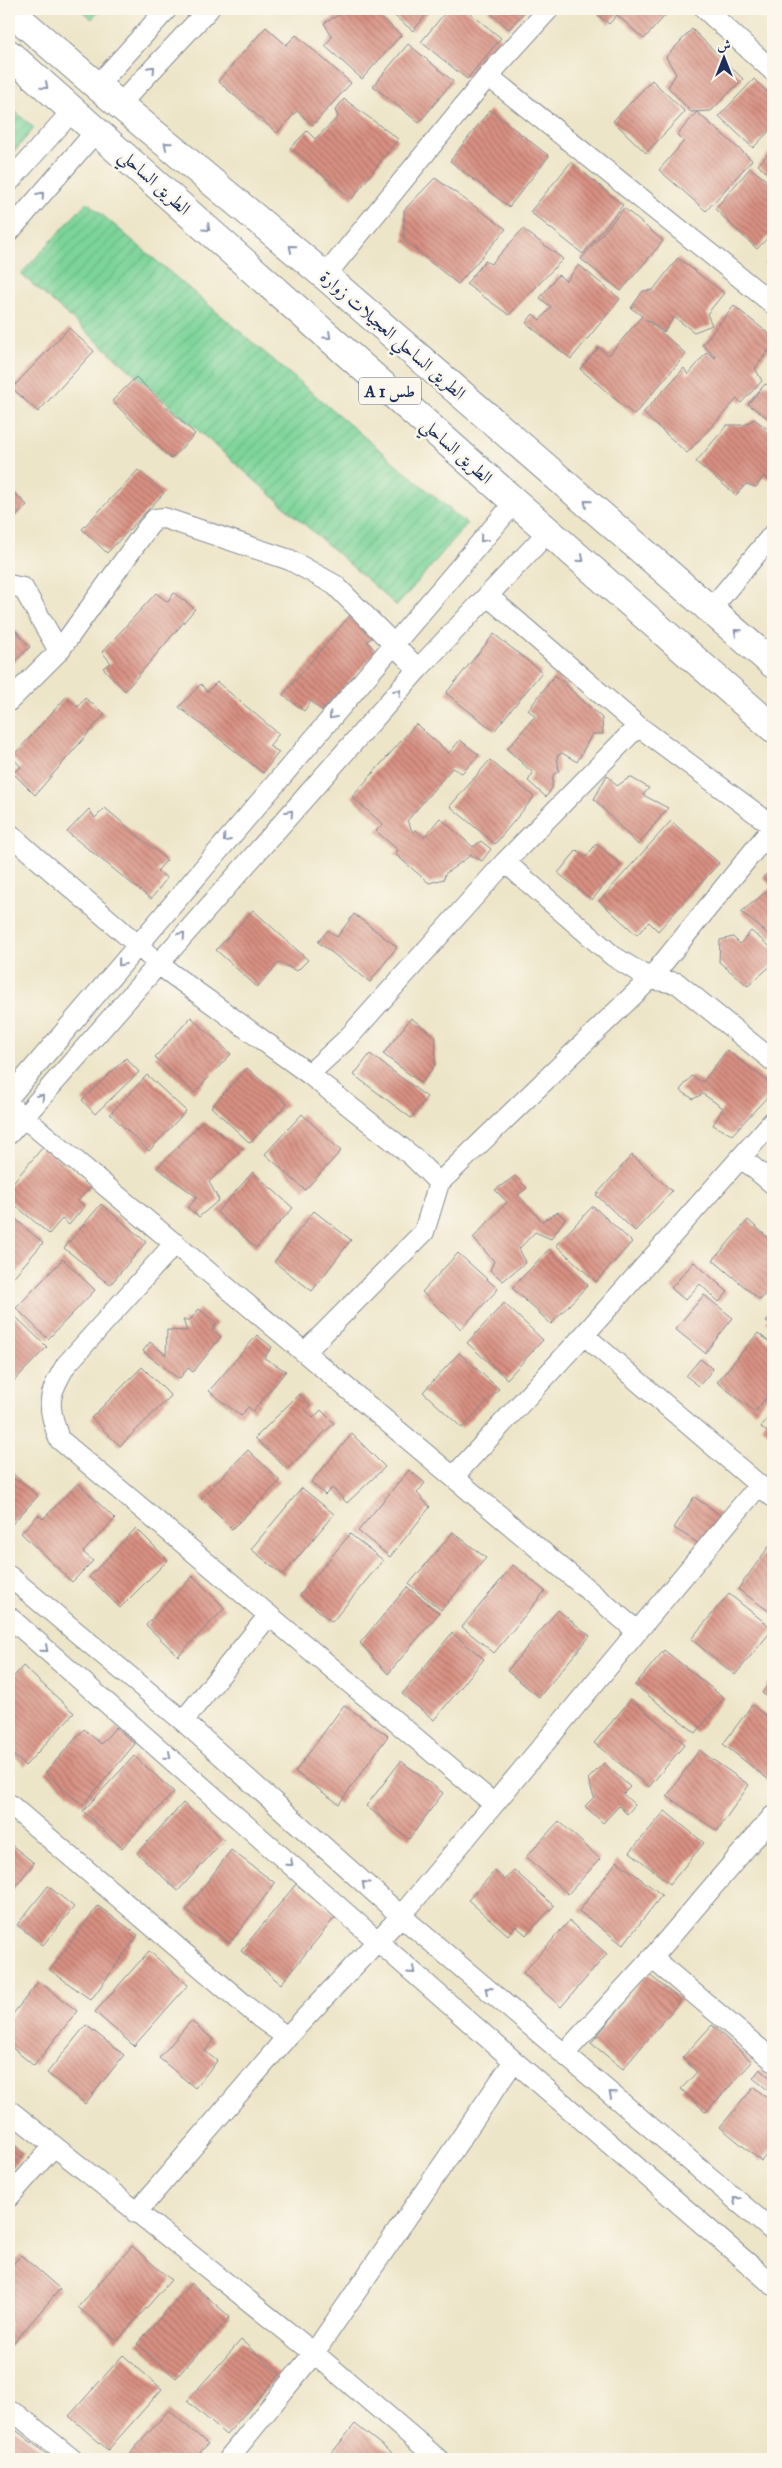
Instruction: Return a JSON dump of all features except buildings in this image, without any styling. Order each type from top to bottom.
[{"type":"highway","name":"الطريق الساحلي العجيلات زوارة","points":[[9,10],[96,86],[325,276],[773,664]]},
{"type":"highway","name":"الطريق الساحلي","points":[[9,54],[773,728]]},
{"type":"street","points":[[96,86],[167,9]]},
{"type":"street","points":[[119,105],[209,9]]},
{"type":"street","points":[[325,276],[488,76],[549,9]]},
{"type":"street","points":[[705,9],[773,71]]},
{"type":"street","points":[[488,76],[773,304]]},
{"type":"street","points":[[9,182],[73,110]]},
{"type":"street","points":[[9,232],[97,130]]},
{"type":"street","points":[[9,1096],[515,502]]},
{"type":"street","points":[[9,700],[59,651],[148,527],[155,519],[164,518],[290,560],[335,585],[418,669]]},
{"type":"street","points":[[9,1134],[16,1111],[158,964],[418,669],[549,531]]},
{"type":"street","points":[[711,610],[773,534]]},
{"type":"street","points":[[9,584],[23,588],[59,651]]},
{"type":"street","points":[[305,1352],[424,1232],[438,1183],[650,979],[773,827],[638,726],[488,596]]},
{"type":"street","points":[[309,1074],[347,1039],[505,862],[638,726]]},
{"type":"street","points":[[9,833],[158,964],[309,1074],[412,1156],[438,1183]]},
{"type":"street","points":[[505,862],[613,956],[650,979],[677,983],[773,1062]]},
{"type":"street","points":[[200,870],[222,890]]},
{"type":"street","points":[[16,1111],[637,1631]]},
{"type":"street","points":[[453,1477],[584,1335],[773,1122]]},
{"type":"street","points":[[742,1158],[773,1184]]},
{"type":"street","points":[[175,1244],[66,1365],[53,1386],[50,1412],[59,1438],[494,1804]]},
{"type":"street","points":[[136,2213],[287,2037],[401,1916],[637,1631],[766,1492],[584,1335]]},
{"type":"street","points":[[9,1576],[183,1721],[401,1916],[773,2231]]},
{"type":"street","points":[[183,1721],[269,1616]]},
{"type":"street","points":[[9,1617],[514,2061],[773,2285]]},
{"type":"street","points":[[9,1804],[259,2017],[287,2037]]},
{"type":"street","points":[[564,2054],[652,1958],[773,1816]]},
{"type":"street","points":[[652,1958],[773,2060]]},
{"type":"street","points":[[228,2459],[314,2353],[514,2061]]},
{"type":"street","points":[[9,2110],[314,2353],[438,2459]]},
{"type":"street","points":[[9,2197],[54,2146]]},
{"type":"street","points":[[9,2412],[18,2415],[72,2459]]},
{"type":"green space","points":[[80,9],[101,9],[92,19]]},
{"type":"green space","points":[[9,106],[34,128],[9,158]]},
{"type":"green space","points":[[87,202],[467,524],[397,606],[21,274]]}]
